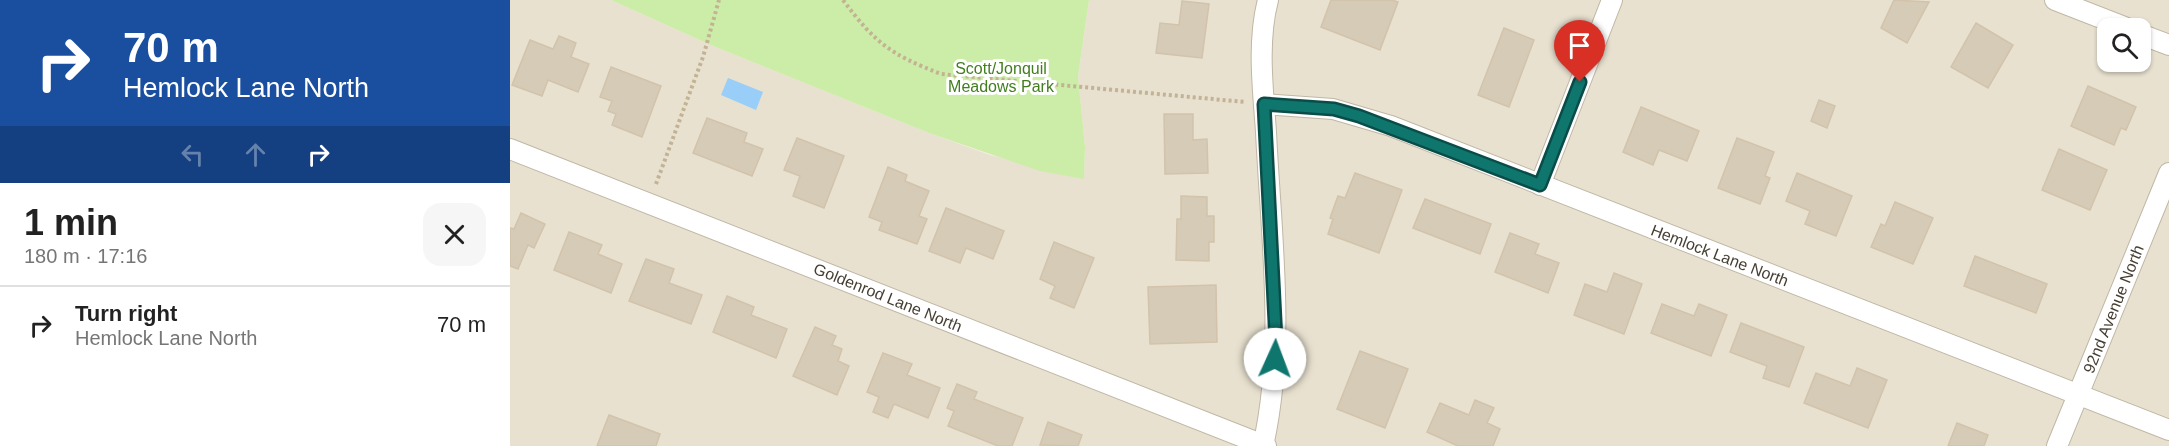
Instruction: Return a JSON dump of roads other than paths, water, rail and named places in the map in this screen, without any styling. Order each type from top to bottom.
[{"type":"street","points":[[1264,446],[1272,395],[1276,341],[1262,69],[1268,0]]},
{"type":"street","points":[[1540,185],[1612,0]]},
{"type":"street","points":[[2055,0],[2101,18]]},
{"type":"street","points":[[2151,38],[2169,45]]},
{"type":"street","name":"Hemlock Lane North","points":[[1264,104],[1334,109],[1359,116],[2169,430]]},
{"type":"street","name":"Goldenrod Lane North","points":[[510,149],[1264,446]]},
{"type":"street","name":"92nd Avenue North","points":[[2057,446],[2169,173]]},
{"type":"water","points":[[728,78],[763,92],[756,110],[721,95]]},
{"type":"park label","name":"Scott/Jonquil Meadows Park","points":[[1001,77]]}]
